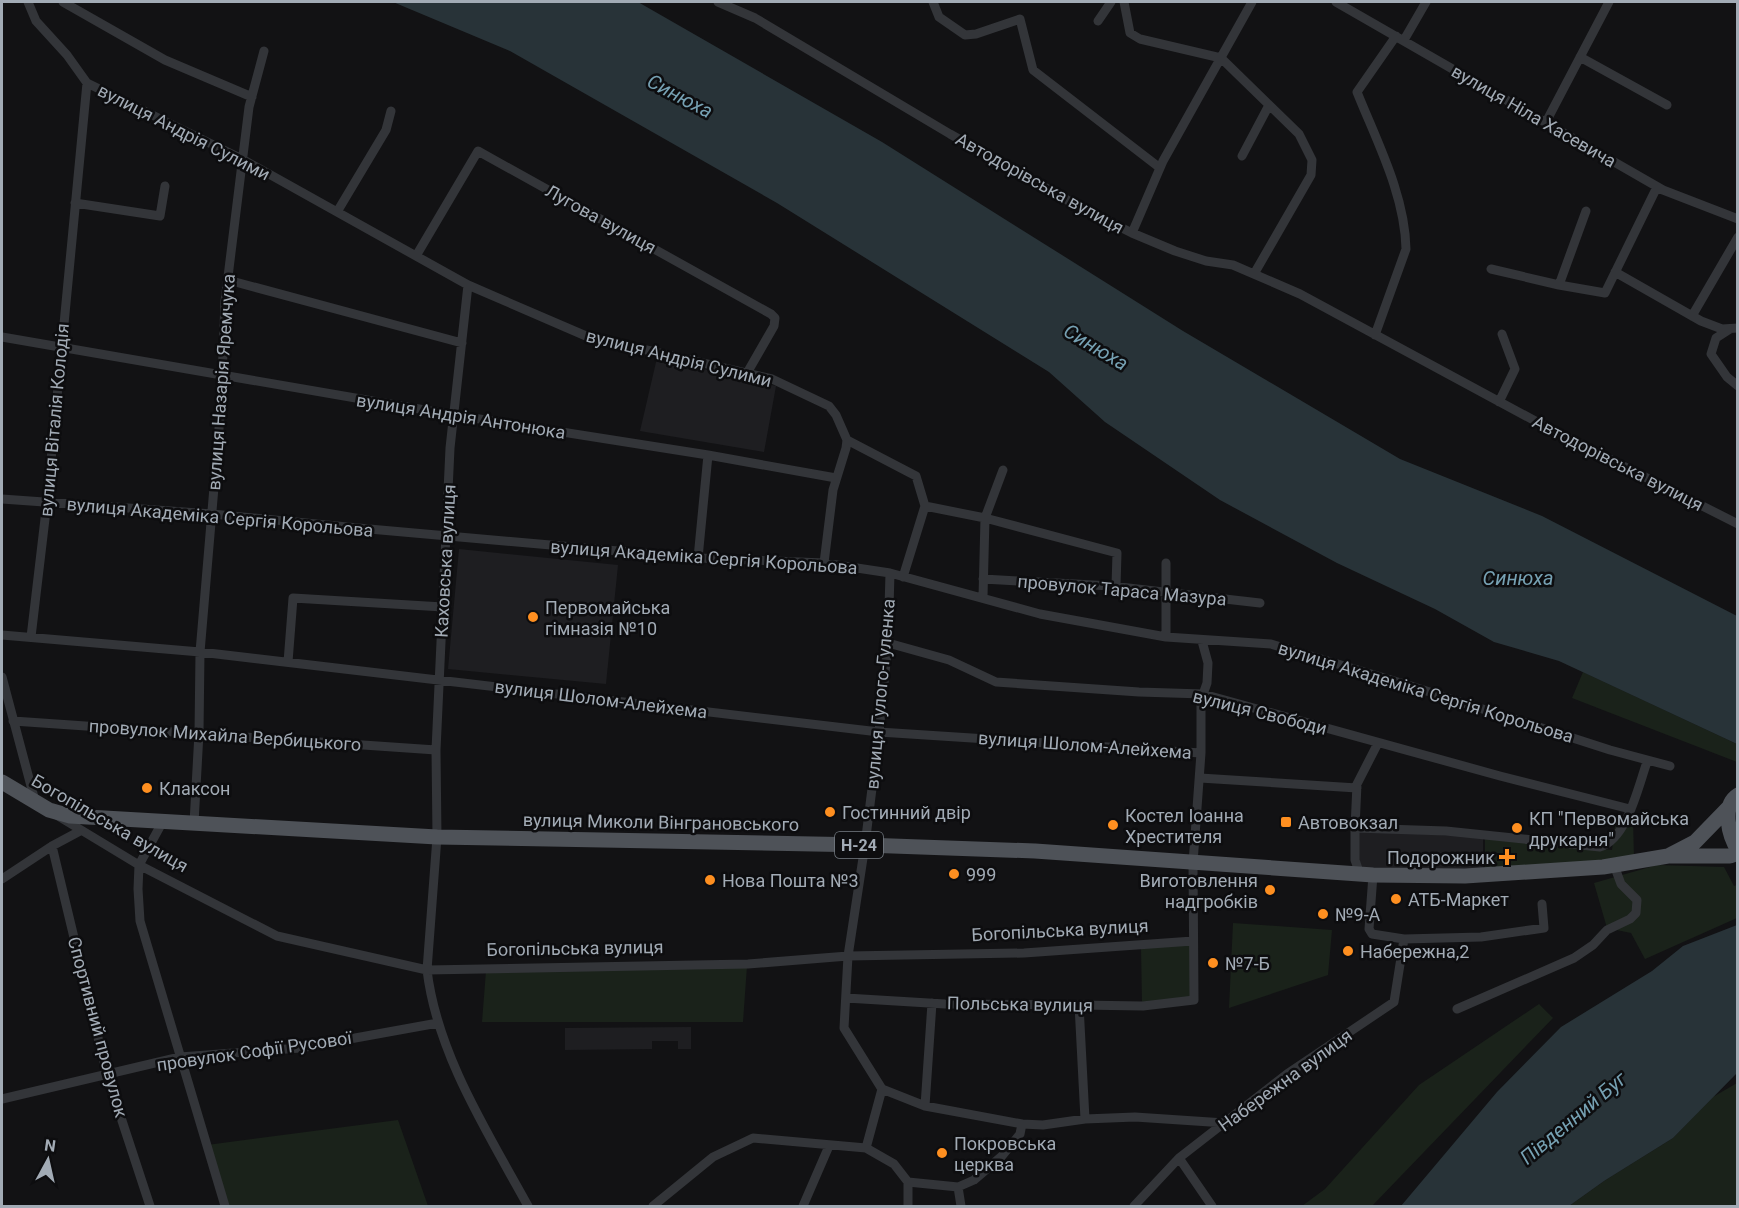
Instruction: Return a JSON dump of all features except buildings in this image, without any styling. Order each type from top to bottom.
[{"type":"main road","name":"Богопільська вулиця","points":[[2,782],[49,810]]},
{"type":"main road","name":"Н-24","points":[[1737,782],[1730,831],[1737,851]]},
{"type":"main road","name":"вулиця Миколи Вінграновського","points":[[1668,856],[1695,842],[1733,800]]},
{"type":"main road","name":"вулиця Миколи Вінграновського","points":[[49,810],[70,816],[437,837],[865,845],[1035,851],[1367,874],[1465,876],[1614,866],[1668,856],[1730,856],[1737,851]]},
{"type":"street","name":"вулиця Андрія Сулими","points":[[28,2],[36,21],[67,55],[87,83],[242,159],[468,285],[586,336],[772,379],[829,406],[836,415],[847,440]]},
{"type":"street","points":[[63,2],[165,60],[252,97]]},
{"type":"street","name":"Автодорівська вулиця","points":[[721,2],[754,18],[950,134],[1076,205],[1175,251],[1206,261],[1233,265],[1300,294],[1499,402],[1737,524]]},
{"type":"street","points":[[933,2],[939,17],[965,35],[976,34],[1020,19],[1033,70],[1160,168]]},
{"type":"street","points":[[1098,21],[1111,2]]},
{"type":"street","points":[[1124,2],[1130,33],[1140,39],[1221,58],[1299,134],[1312,160],[1311,175],[1254,274]]},
{"type":"street","points":[[1132,233],[1160,168],[1252,2]]},
{"type":"street","name":"вулиця Ніла Хасевича","points":[[1336,2],[1657,187],[1737,219]]},
{"type":"street","points":[[1375,335],[1406,249],[1406,235],[1386,162],[1358,92],[1426,2]]},
{"type":"street","points":[[1546,122],[1609,2]]},
{"type":"street","name":"вулиця Назарія Яремчука","points":[[194,823],[200,733],[200,652],[228,280],[242,159],[252,97],[264,51]]},
{"type":"street","points":[[1580,57],[1667,105]]},
{"type":"street","name":"вулиця Віталія Колодія","points":[[31,637],[47,502],[87,83]]},
{"type":"street","points":[[1242,156],[1269,105]]},
{"type":"street","points":[[337,212],[386,130],[391,111]]},
{"type":"street","name":"Лугова вулиця","points":[[416,256],[478,151],[771,314],[775,318],[774,326],[747,373]]},
{"type":"street","points":[[75,203],[160,216],[165,186]]},
{"type":"street","points":[[1491,269],[1558,285],[1605,293],[1657,187]]},
{"type":"street","points":[[1558,285],[1586,211]]},
{"type":"street","points":[[1692,316],[1737,237]]},
{"type":"street","points":[[1615,272],[1692,316],[1722,329],[1734,328]]},
{"type":"street","points":[[228,280],[462,343]]},
{"type":"street","name":"Каховська вулиця","points":[[468,285],[454,415],[446,536],[436,750],[437,837],[427,970],[429,990],[438,1023],[472,1105],[528,1206]]},
{"type":"street","points":[[1734,328],[1716,339],[1711,354],[1727,377],[1737,386]]},
{"type":"street","points":[[1499,402],[1515,369],[1502,334]]},
{"type":"street","name":"вулиця Андрія Антонюка","points":[[2,338],[836,478]]},
{"type":"street","points":[[824,563],[836,478],[847,440],[916,476],[925,506],[903,577]]},
{"type":"street","points":[[698,558],[708,455]]},
{"type":"street","points":[[983,597],[985,518],[1003,470]]},
{"type":"street","name":"вулиця Академіка Сергія Корольова","points":[[2,499],[212,514],[698,558],[824,563],[890,573],[1040,614],[1166,637],[1271,644],[1411,686],[1647,762],[1670,766]]},
{"type":"street","points":[[925,506],[985,518],[1117,553],[1116,586]]},
{"type":"street","points":[[1166,562],[1166,637]]},
{"type":"street","name":"вулиця Гулого-Гуленка","points":[[882,1089],[844,1028],[848,956],[865,845],[888,643],[890,573]]},
{"type":"street","name":"провулок Тараса Мазура","points":[[983,579],[1116,586],[1260,603]]},
{"type":"street","points":[[288,662],[293,598],[443,607]]},
{"type":"street","name":"вулиця Шолом-Алейхема","points":[[2,635],[200,652],[879,732],[1201,753]]},
{"type":"street","points":[[1193,941],[1193,863],[1200,778],[1201,700],[1207,683],[1208,663],[1202,641]]},
{"type":"street","name":"вулиця Свободи","points":[[888,643],[949,660],[996,681],[1107,690],[1203,694],[1378,743],[1630,809]]},
{"type":"street","points":[[2,677],[35,801]]},
{"type":"street","name":"провулок Михайла Вербицького","points":[[13,721],[436,750]]},
{"type":"street","points":[[1378,743],[1357,784],[1355,828],[1355,860],[1367,874],[1369,929],[1372,934],[1404,939],[1481,937],[1544,928],[1542,904]]},
{"type":"street","points":[[1355,828],[1446,831],[1600,847],[1608,844],[1618,835],[1647,762]]},
{"type":"street","points":[[1200,778],[1357,788]]},
{"type":"street","name":"Богопільська вулиця","points":[[49,810],[139,865],[277,936],[427,970],[748,964],[848,956],[1024,953],[1193,941]]},
{"type":"street","points":[[163,821],[139,865],[140,921],[225,1206]]},
{"type":"street","points":[[2,879],[52,846],[80,831]]},
{"type":"street","name":"Спортивний провулок","points":[[52,846],[107,1075],[150,1206]]},
{"type":"street","points":[[1457,1009],[1574,958],[1593,945],[1607,930],[1630,919],[1636,913],[1637,900],[1621,884],[1614,866]]},
{"type":"street","name":"Набережна вулиця","points":[[1134,1206],[1179,1158],[1287,1074],[1394,1002],[1404,939]]},
{"type":"street","name":"Польська вулиця","points":[[846,998],[932,1003],[1143,1006],[1194,1000],[1193,941]]},
{"type":"street","points":[[926,1106],[932,1003]]},
{"type":"street","points":[[1079,1005],[1085,1119]]},
{"type":"street","name":"провулок Софії Русової","points":[[2,1099],[180,1057],[300,1048],[438,1023]]},
{"type":"street","points":[[866,1148],[882,1089],[926,1106],[1022,1124],[1043,1125],[1085,1119],[1135,1117],[1225,1123]]},
{"type":"street","points":[[908,1182],[958,1187],[974,1180],[1002,1156],[1020,1134],[1022,1124]]},
{"type":"street","points":[[653,1206],[713,1157],[753,1138],[866,1148],[894,1164],[908,1182],[908,1206]]},
{"type":"street","points":[[803,1206],[829,1146]]},
{"type":"street","points":[[1179,1158],[1212,1206]]},
{"type":"street","points":[[958,1187],[961,1206]]},
{"type":"shaded area","points":[[657,358],[776,386],[764,452],[640,431]]},
{"type":"shaded area","name":"Первомайська гімназія №10","points":[[459,549],[618,565],[606,684],[448,669]]},
{"type":"shaded area","points":[[1583,672],[1737,744],[1737,762],[1572,698]]},
{"type":"shaded area","points":[[1616,818],[1633,819],[1634,858],[1485,870],[1485,837],[1612,850]]},
{"type":"shaded area","points":[[1355,831],[1483,837],[1483,869],[1363,868],[1358,858]]},
{"type":"shaded area","points":[[1657,865],[1724,867],[1734,886],[1737,885],[1737,918],[1645,959],[1631,933],[1607,928],[1594,883]]},
{"type":"shaded area","points":[[1233,923],[1332,930],[1328,975],[1229,1008]]},
{"type":"shaded area","points":[[1190,944],[1192,998],[1142,1004],[1141,948]]},
{"type":"shaded area","points":[[747,966],[743,1022],[482,1022],[486,971]]},
{"type":"shaded area","points":[[1539,1004],[1553,1018],[1372,1206],[1302,1206],[1325,1189],[1419,1085]]},
{"type":"shaded area","points":[[691,1027],[691,1049],[678,1049],[678,1041],[652,1041],[652,1049],[565,1050],[565,1028]]},
{"type":"shaded area","points":[[1737,1083],[1737,1206],[1569,1206],[1673,1138],[1713,1097]]},
{"type":"shaded area","points":[[398,1120],[428,1206],[226,1206],[207,1145]]},
{"type":"water","name":"Синюха","points":[[393,2],[638,2],[882,142],[1183,331],[1400,459],[1542,516],[1737,616],[1737,744],[1559,661],[1494,642],[1435,609],[1337,563],[1220,500],[1105,422],[1049,372],[777,203],[510,51]]},
{"type":"water","name":"Південний Буг","points":[[1737,925],[1737,1073],[1673,1138],[1569,1206],[1401,1206],[1497,1092],[1561,1027],[1652,971],[1683,946]]},
{"type":"place","name":"Первомайська гімназія №10","points":[[533,617]]},
{"type":"place","name":"Клаксон","points":[[147,788]]},
{"type":"place","name":"Гостинний двір","points":[[830,812]]},
{"type":"place","name":"Автовокзал","points":[[1286,822]]},
{"type":"place","name":"Костел Іоанна Хрестителя","points":[[1113,825]]},
{"type":"place","name":"КП \"Первомайська друкарня\"","points":[[1517,828]]},
{"type":"place","name":"Подорожник","points":[[1507,857]]},
{"type":"place","name":"999","points":[[954,874]]},
{"type":"place","name":"Нова Пошта №3","points":[[710,880]]},
{"type":"place","name":"Виготовлення надгробків","points":[[1270,890]]},
{"type":"place","name":"АТБ-Маркет","points":[[1396,899]]},
{"type":"place","name":"№9-А","points":[[1323,914]]},
{"type":"place","name":"Набережна,2","points":[[1348,951]]},
{"type":"place","name":"№7-Б","points":[[1213,963]]},
{"type":"place","name":"Покровська церква","points":[[942,1153]]}]
